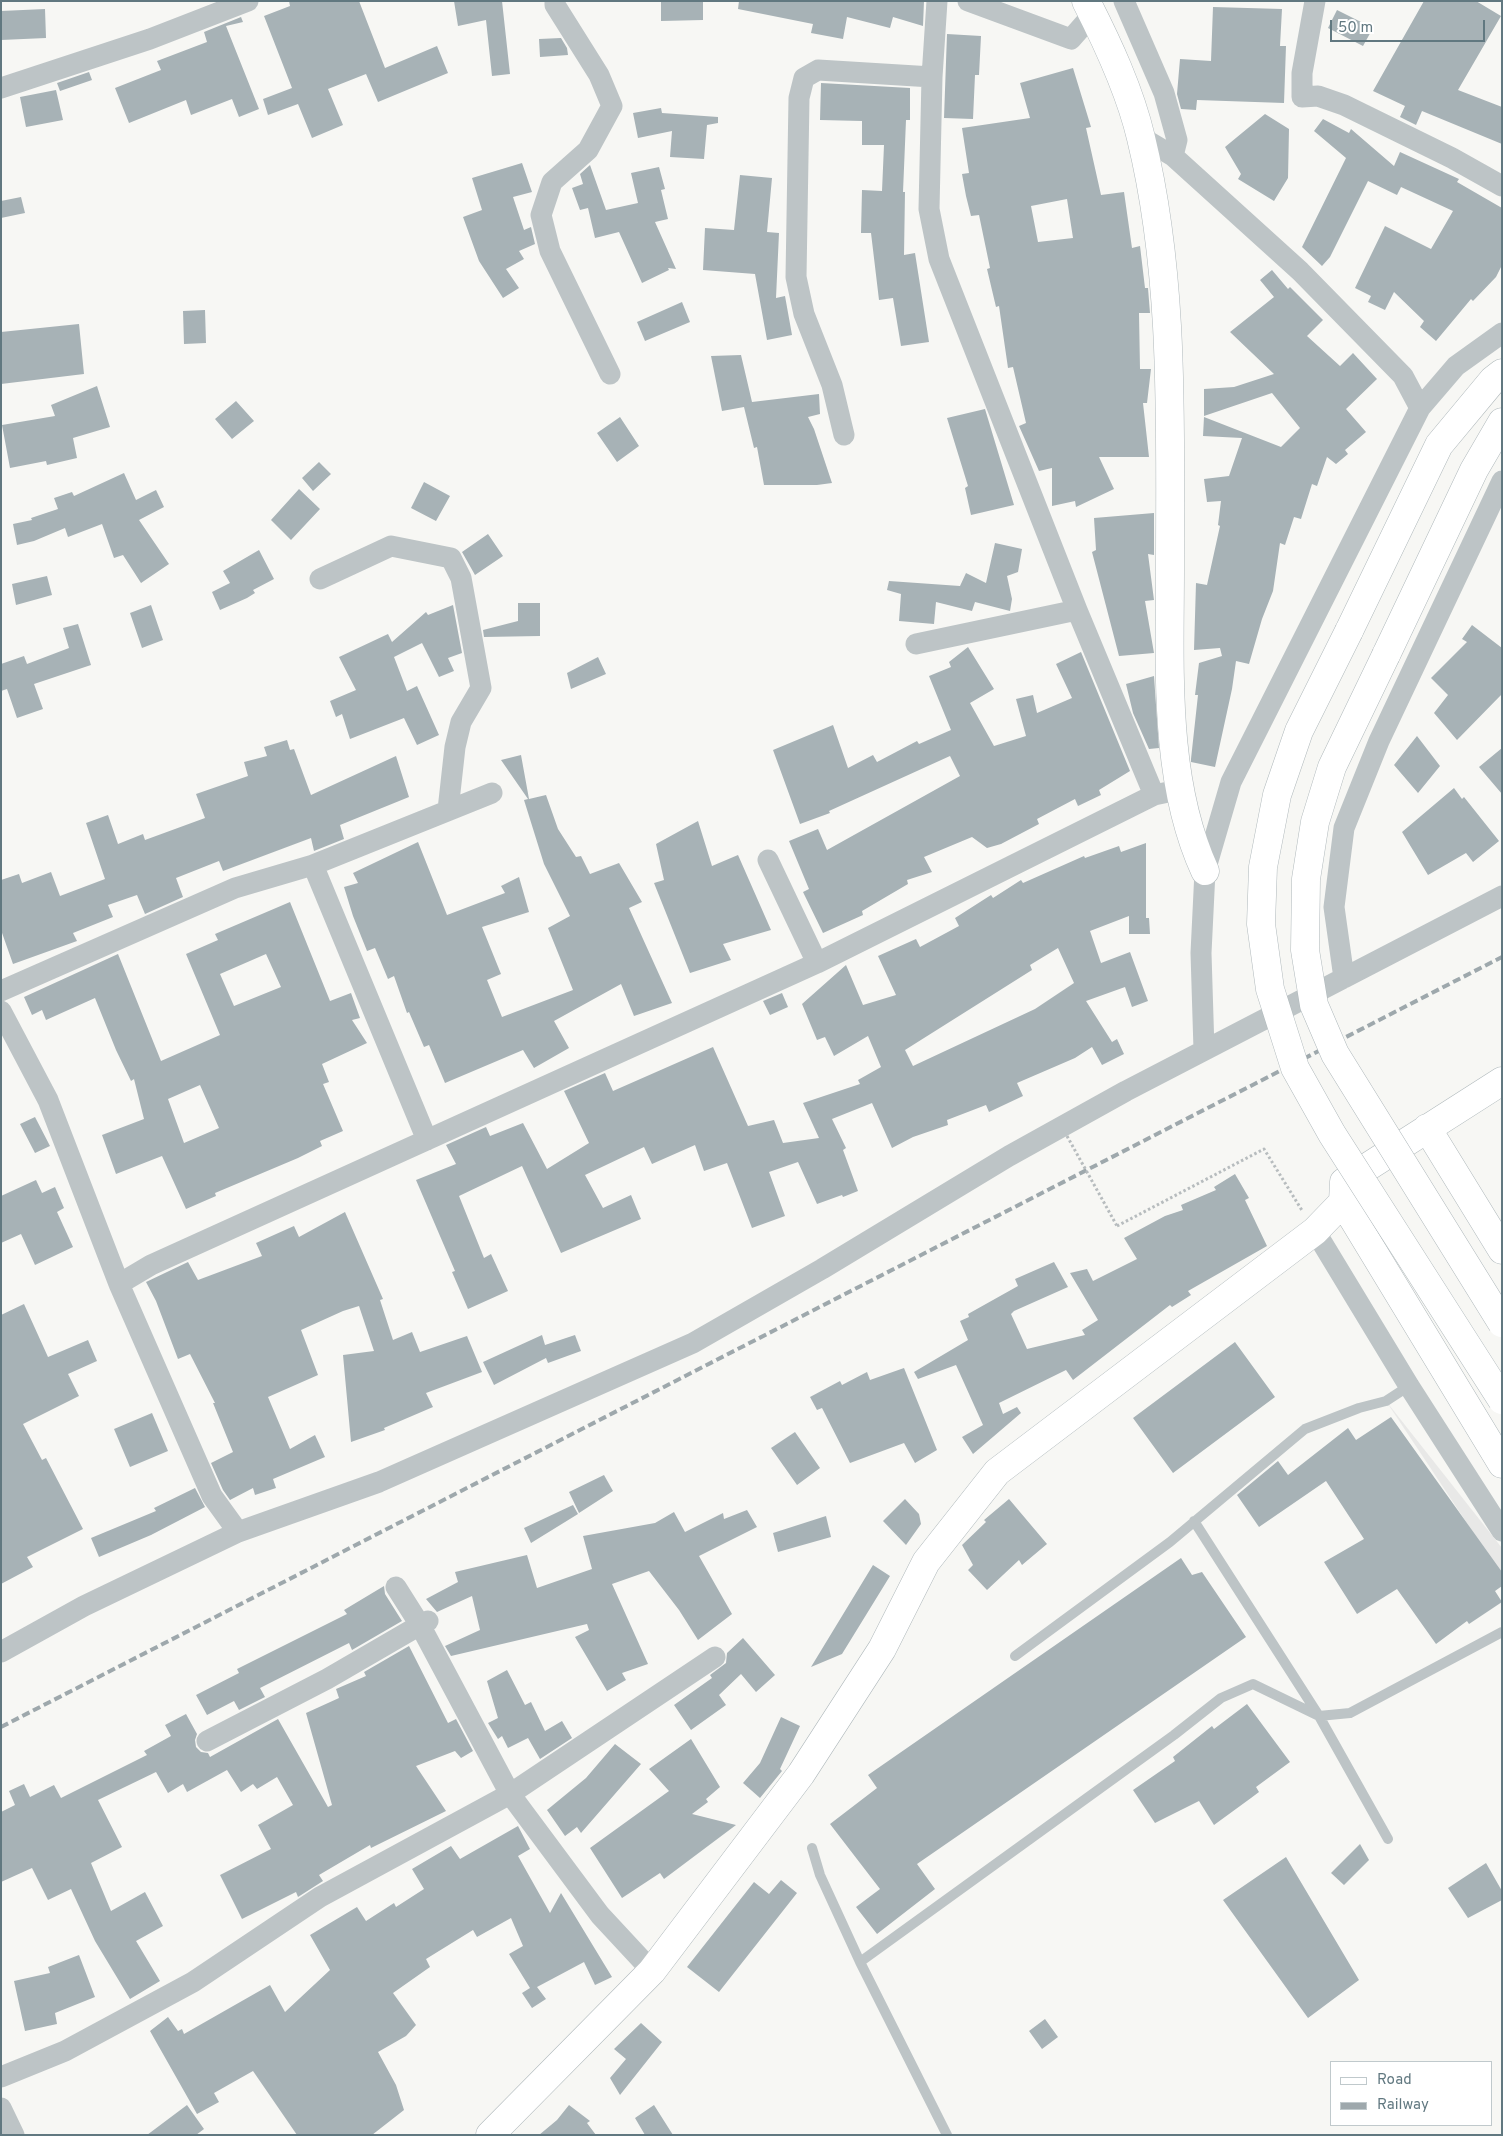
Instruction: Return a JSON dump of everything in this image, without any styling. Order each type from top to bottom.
[{"type":"main road","points":[[1090,8],[1131,104],[1141,137],[1157,216],[1168,347],[1170,677],[1166,793],[1186,809],[1194,847],[1205,871]]},
{"type":"main road","points":[[1502,373],[1493,380],[1439,445],[1299,731],[1277,795],[1263,867],[1261,924],[1270,989],[1295,1068],[1332,1134],[1502,1400]]},
{"type":"main road","points":[[1502,422],[1474,470],[1332,767],[1314,822],[1306,880],[1305,941],[1314,1005],[1335,1054],[1502,1323]]},
{"type":"main road","points":[[1502,1080],[1344,1182],[1343,1202],[1502,1464]]},
{"type":"main road","points":[[1427,1128],[1502,1250]]},
{"type":"main road","points":[[490,2135],[652,1972],[801,1774],[882,1649],[926,1562],[997,1472],[1315,1231],[1343,1202]]},
{"type":"street","points":[[1,88],[150,39],[248,1]]},
{"type":"street","points":[[555,1],[555,5],[599,75],[612,106],[588,150],[552,182],[541,214],[550,251],[610,374]]},
{"type":"street","points":[[119,1284],[151,1265],[817,963],[1166,793],[1077,610],[939,259],[929,209],[932,77],[937,1]]},
{"type":"street","points":[[968,1],[1071,39],[1090,8]]},
{"type":"street","points":[[1124,1],[1164,93],[1177,140],[1173,156]]},
{"type":"street","points":[[1315,1],[1302,72],[1302,97],[1318,96],[1344,105],[1452,158],[1502,186]]},
{"type":"street","points":[[844,435],[832,385],[804,314],[796,277],[799,98],[804,78],[818,70],[932,77]]},
{"type":"street","points":[[1141,137],[1173,156],[1307,278],[1402,376],[1420,408]]},
{"type":"street","points":[[1204,1050],[1201,953],[1205,871],[1231,782],[1420,408],[1456,366],[1502,333]]},
{"type":"street","points":[[1344,978],[1334,907],[1344,828],[1379,741],[1502,481]]},
{"type":"street","points":[[320,579],[391,546],[451,558],[461,578],[481,688],[462,722],[455,748],[448,810]]},
{"type":"street","points":[[916,644],[1077,610]]},
{"type":"street","points":[[1,991],[235,888],[313,865],[492,793]]},
{"type":"street","points":[[768,860],[817,963]]},
{"type":"street","points":[[313,865],[427,1140]]},
{"type":"street","points":[[1,1652],[84,1606],[238,1532],[379,1482],[693,1342],[822,1269],[1009,1156],[1204,1050],[1502,896]]},
{"type":"street","points":[[1,1011],[48,1100],[119,1284],[212,1496],[238,1532]]},
{"type":"street","points":[[1315,1231],[1408,1386],[1502,1531]]},
{"type":"street","points":[[396,1587],[424,1623],[510,1794],[600,1915],[652,1972]]},
{"type":"street","points":[[207,1741],[327,1679],[424,1623]]},
{"type":"street","points":[[1,2077],[65,2051],[193,1982],[320,1897],[510,1794],[715,1657]]},
{"type":"street","points":[[1,2108],[14,2135]]},
{"type":"lane","points":[[1015,1656],[1170,1542],[1305,1430],[1359,1408],[1386,1401],[1408,1386]]},
{"type":"lane","points":[[1194,1521],[1319,1716],[1388,1839]]},
{"type":"lane","points":[[860,1962],[1174,1735],[1221,1698],[1253,1684],[1319,1716],[1350,1713],[1502,1632]]},
{"type":"lane","points":[[812,1848],[820,1875],[860,1962],[947,2135]]},
{"type":"path","points":[[1067,1136],[1117,1226],[1264,1149],[1315,1231]]},
{"type":"shaded area","points":[[1386,1401],[1502,1548],[1502,1576]]},
{"type":"building","points":[[289,1],[359,1],[385,68],[437,46],[448,73],[378,102],[366,74],[328,89],[343,125],[312,138],[298,104],[268,115],[263,99],[292,88],[264,16],[290,6]]},
{"type":"building","points":[[454,1],[502,1],[510,74],[492,76],[486,20],[458,26]]},
{"type":"building","points":[[661,1],[703,1],[703,20],[661,21]]},
{"type":"building","points":[[739,1],[924,1],[923,26],[893,17],[890,28],[847,17],[843,39],[811,33],[813,24],[738,9]]},
{"type":"building","points":[[1424,1],[1476,1],[1501,16],[1458,90],[1502,107],[1502,144],[1422,111],[1416,125],[1400,117],[1405,106],[1373,91]]},
{"type":"building","points":[[1213,7],[1282,9],[1280,46],[1286,46],[1284,103],[1197,100],[1196,110],[1181,109],[1177,94],[1180,59],[1211,61]]},
{"type":"building","points":[[45,9],[46,38],[1,40],[1,11]]},
{"type":"building","points":[[1337,10],[1373,28],[1363,46],[1328,28]]},
{"type":"building","points":[[241,17],[243,22],[226,26],[259,109],[239,117],[232,99],[191,115],[186,100],[129,123],[115,88],[161,70],[157,61],[207,42],[204,32]]},
{"type":"building","points":[[947,34],[981,36],[979,75],[975,75],[973,119],[944,118]]},
{"type":"building","points":[[561,38],[567,48],[568,55],[540,57],[539,39]]},
{"type":"building","points":[[1073,68],[1091,127],[1086,128],[1101,195],[1124,192],[1132,248],[1140,246],[1145,288],[1148,288],[1150,313],[1139,313],[1140,369],[1151,369],[1147,403],[1143,403],[1149,457],[1099,457],[1114,489],[1076,507],[1075,501],[1052,506],[1052,468],[1039,471],[1019,426],[1026,423],[1013,367],[1008,368],[999,306],[996,307],[987,269],[990,268],[979,215],[971,216],[962,174],[969,173],[962,128],[1030,118],[1020,83]],"holes":[[[1067,199],[1073,238],[1038,242],[1031,206]]]},
{"type":"building","points":[[89,72],[92,80],[60,91],[57,83]]},
{"type":"building","points":[[821,83],[910,88],[910,120],[906,120],[903,192],[905,192],[904,255],[915,253],[929,342],[901,346],[893,298],[879,300],[871,233],[861,233],[862,190],[882,191],[884,145],[862,145],[862,121],[820,120]]},
{"type":"building","points":[[56,90],[63,120],[26,127],[20,97]]},
{"type":"building","points":[[661,108],[662,113],[718,117],[718,123],[707,125],[704,159],[670,157],[672,131],[638,138],[633,113]]},
{"type":"building","points":[[1265,114],[1289,129],[1288,178],[1274,201],[1238,179],[1241,174],[1225,147]]},
{"type":"building","points":[[1323,119],[1349,133],[1351,129],[1394,166],[1400,152],[1459,179],[1457,182],[1502,208],[1502,265],[1496,277],[1473,301],[1471,299],[1436,341],[1420,327],[1424,321],[1394,292],[1385,310],[1368,302],[1371,296],[1355,288],[1385,226],[1431,249],[1453,211],[1401,187],[1397,195],[1368,181],[1330,257],[1322,266],[1302,247],[1346,158],[1314,131]]},
{"type":"building","points":[[522,163],[532,192],[513,197],[524,230],[531,227],[535,244],[519,251],[524,259],[506,269],[519,288],[503,298],[479,261],[463,217],[482,210],[472,178]]},
{"type":"building","points":[[590,165],[606,210],[638,203],[631,173],[659,167],[665,189],[661,190],[668,219],[655,222],[676,269],[668,268],[669,270],[642,283],[619,232],[595,238],[588,208],[580,210],[572,188],[583,184],[580,174]]},
{"type":"building","points":[[740,175],[772,178],[767,232],[779,233],[776,298],[785,296],[792,335],[767,340],[755,274],[703,270],[705,228],[734,230]]},
{"type":"building","points":[[21,197],[25,213],[1,218],[1,201]]},
{"type":"building","points":[[1272,270],[1288,289],[1290,287],[1323,320],[1307,336],[1340,366],[1353,353],[1377,379],[1346,409],[1366,432],[1345,450],[1348,454],[1336,464],[1327,457],[1317,486],[1312,484],[1301,519],[1294,517],[1285,545],[1280,543],[1273,591],[1262,619],[1249,664],[1236,661],[1232,689],[1215,767],[1191,762],[1198,695],[1195,695],[1199,663],[1222,656],[1220,648],[1194,650],[1196,583],[1207,585],[1220,526],[1218,525],[1221,501],[1207,502],[1204,479],[1229,476],[1242,438],[1203,436],[1204,417],[1281,447],[1300,428],[1272,393],[1204,416],[1204,389],[1234,387],[1274,374],[1230,332],[1274,297],[1260,280]]},
{"type":"building","points":[[682,302],[690,322],[645,341],[637,322]]},
{"type":"building","points":[[205,310],[206,343],[184,344],[183,311]]},
{"type":"building","points":[[79,324],[84,374],[1,384],[1,332]]},
{"type":"building","points":[[741,355],[752,402],[819,394],[820,414],[808,417],[814,429],[832,483],[817,485],[764,485],[757,447],[754,448],[744,407],[722,411],[711,356]]},
{"type":"building","points":[[97,386],[110,427],[73,438],[77,458],[47,465],[46,461],[10,468],[2,425],[55,416],[51,405]]},
{"type":"building","points":[[236,401],[254,421],[232,439],[215,419]]},
{"type":"building","points":[[985,409],[1014,505],[971,515],[965,488],[968,486],[947,418]]},
{"type":"building","points":[[620,417],[639,446],[617,462],[597,433]]},
{"type":"building","points":[[319,462],[331,474],[313,491],[302,478]]},
{"type":"building","points":[[124,473],[136,500],[156,490],[164,507],[139,520],[169,564],[141,583],[123,555],[114,558],[102,524],[68,537],[65,528],[34,541],[17,545],[13,524],[32,520],[31,518],[58,509],[54,498],[72,492],[74,496]]},
{"type":"building","points":[[424,482],[450,496],[436,521],[411,508]]},
{"type":"building","points":[[299,489],[320,509],[291,540],[271,520]]},
{"type":"building","points":[[1154,513],[1154,555],[1148,554],[1154,600],[1145,601],[1154,653],[1119,656],[1092,552],[1096,550],[1094,518]]},
{"type":"building","points":[[488,534],[503,556],[475,575],[462,552]]},
{"type":"building","points":[[995,543],[1022,549],[1018,572],[1007,576],[1012,599],[1010,611],[975,602],[972,611],[936,602],[934,624],[899,621],[901,594],[887,590],[889,581],[960,586],[966,573],[986,583]]},
{"type":"building","points":[[259,550],[274,579],[253,590],[255,593],[247,598],[220,610],[212,592],[230,583],[223,571]]},
{"type":"building","points":[[47,576],[52,595],[16,605],[12,584]]},
{"type":"building","points":[[518,603],[540,603],[540,636],[484,637],[483,630],[518,621]]},
{"type":"building","points":[[151,605],[163,640],[142,648],[130,613]]},
{"type":"building","points":[[453,605],[462,653],[448,658],[454,671],[439,677],[422,643],[394,657],[407,691],[417,686],[439,735],[417,745],[404,718],[350,739],[342,714],[336,717],[330,701],[356,690],[339,657],[388,634],[392,642],[426,612],[428,615]]},
{"type":"building","points":[[78,624],[91,665],[34,684],[43,709],[17,718],[7,689],[1,691],[1,664],[24,656],[27,664],[69,648],[63,628]]},
{"type":"building","points":[[1472,625],[1502,648],[1502,694],[1457,740],[1434,713],[1448,695],[1431,678],[1467,642],[1462,639]]},
{"type":"building","points":[[968,647],[994,689],[970,703],[994,746],[1026,736],[1016,699],[1033,695],[1037,713],[1072,698],[1056,664],[1081,652],[1130,771],[1099,790],[1101,795],[1078,806],[1075,799],[1037,819],[1039,824],[1001,844],[987,848],[972,837],[924,857],[932,872],[907,880],[908,884],[862,911],[863,915],[823,933],[803,892],[809,889],[789,841],[818,829],[827,850],[960,776],[950,756],[829,811],[830,813],[800,824],[773,750],[833,725],[848,768],[873,755],[877,762],[917,741],[919,744],[951,730],[929,676],[951,667],[949,662]]},
{"type":"building","points":[[598,657],[606,674],[571,689],[567,673]]},
{"type":"building","points":[[1154,676],[1159,748],[1149,749],[1133,713],[1126,684]]},
{"type":"building","points":[[1417,736],[1440,766],[1418,793],[1394,765]]},
{"type":"building","points":[[287,740],[290,750],[294,749],[311,795],[396,756],[409,797],[340,825],[344,839],[314,851],[311,838],[223,871],[219,861],[176,878],[183,897],[145,914],[137,895],[108,905],[113,917],[73,933],[77,941],[13,964],[1,930],[1,880],[19,874],[22,883],[51,872],[60,896],[105,879],[86,823],[108,815],[118,844],[143,834],[145,840],[205,818],[196,794],[248,776],[244,762],[267,756],[264,747]]},
{"type":"building","points":[[1502,748],[1502,794],[1479,767]]},
{"type":"building","points":[[521,755],[529,799],[546,795],[558,829],[576,857],[581,856],[590,874],[619,863],[642,902],[629,908],[672,1003],[634,1016],[621,984],[554,1021],[569,1048],[534,1068],[523,1050],[445,1083],[429,1045],[424,1047],[409,1012],[407,1013],[394,976],[388,979],[375,948],[367,951],[344,887],[358,883],[353,873],[418,842],[447,915],[505,893],[501,886],[519,877],[529,912],[482,927],[501,974],[487,980],[502,1017],[573,990],[548,928],[570,916],[544,864],[524,800],[528,799],[501,760]]},
{"type":"building","points":[[1454,788],[1462,799],[1464,797],[1499,841],[1473,862],[1466,853],[1428,875],[1402,832]]},
{"type":"building","points":[[698,821],[712,866],[738,855],[771,930],[723,944],[731,960],[690,973],[654,883],[664,880],[656,844]]},
{"type":"building","points":[[1146,843],[1146,918],[1149,918],[1150,934],[1129,934],[1129,916],[1090,931],[1101,963],[1130,952],[1148,1001],[1132,1007],[1125,987],[1086,1001],[1112,1042],[1117,1039],[1124,1054],[1102,1065],[1092,1047],[1075,1058],[1017,1083],[1023,1096],[989,1112],[986,1105],[947,1120],[948,1125],[913,1137],[892,1148],[872,1103],[832,1119],[846,1148],[843,1150],[858,1191],[817,1204],[798,1162],[769,1172],[785,1216],[752,1228],[727,1163],[704,1171],[695,1145],[652,1164],[644,1147],[585,1175],[603,1208],[631,1195],[641,1219],[561,1253],[522,1166],[459,1196],[484,1258],[491,1254],[508,1291],[468,1309],[452,1272],[455,1271],[416,1180],[456,1164],[446,1145],[486,1127],[490,1136],[523,1123],[547,1169],[589,1143],[564,1091],[605,1073],[613,1091],[713,1047],[748,1126],[774,1120],[783,1143],[819,1138],[803,1103],[860,1084],[858,1080],[881,1067],[868,1036],[834,1056],[825,1037],[817,1040],[802,1004],[846,965],[863,1005],[896,995],[878,956],[916,939],[920,947],[959,926],[955,918],[991,895],[993,898],[1021,880],[1023,883],[1084,856],[1085,858],[1119,846],[1121,852]],"holes":[[[1058,948],[1074,983],[1035,1009],[913,1066],[905,1050],[1032,970],[1030,965]]]},
{"type":"building","points":[[290,902],[330,1001],[351,993],[360,1018],[352,1020],[367,1043],[322,1064],[329,1082],[323,1084],[343,1131],[320,1141],[322,1146],[298,1158],[215,1193],[216,1196],[186,1209],[162,1156],[116,1174],[102,1135],[144,1119],[134,1079],[131,1081],[116,1050],[95,998],[46,1020],[42,1010],[32,1015],[24,997],[118,954],[161,1061],[220,1035],[186,954],[218,940],[215,934]],"holes":[[[266,954],[281,987],[234,1006],[220,974]],[[200,1085],[219,1128],[184,1143],[168,1099]]]},
{"type":"building","points":[[782,993],[788,1007],[770,1015],[763,1001]]},
{"type":"building","points":[[35,1117],[50,1146],[35,1153],[20,1124]]},
{"type":"building","points":[[1235,1174],[1249,1198],[1245,1200],[1267,1246],[1188,1291],[1191,1295],[1172,1307],[1170,1305],[1073,1380],[1066,1370],[999,1403],[1003,1414],[1017,1407],[1021,1413],[973,1454],[962,1437],[983,1425],[956,1365],[918,1379],[914,1372],[968,1340],[960,1321],[969,1317],[968,1314],[1018,1286],[1015,1279],[1054,1262],[1068,1287],[1011,1314],[1027,1349],[1085,1335],[1082,1330],[1098,1320],[1070,1273],[1087,1269],[1093,1281],[1137,1259],[1124,1238],[1165,1216],[1183,1210],[1181,1205],[1216,1190],[1214,1187]]},
{"type":"building","points":[[36,1180],[42,1193],[55,1187],[64,1208],[57,1212],[73,1247],[35,1265],[21,1234],[1,1243],[1,1196]]},
{"type":"building","points":[[345,1212],[383,1299],[380,1300],[393,1340],[412,1332],[420,1352],[467,1336],[482,1372],[426,1393],[433,1407],[384,1428],[385,1430],[351,1442],[343,1355],[374,1351],[359,1306],[301,1330],[318,1375],[268,1397],[290,1449],[315,1435],[325,1457],[273,1479],[276,1488],[255,1495],[253,1488],[230,1500],[223,1490],[211,1463],[233,1452],[213,1403],[215,1403],[190,1354],[178,1359],[156,1301],[146,1282],[188,1262],[198,1280],[262,1256],[256,1243],[294,1226],[299,1237]]},
{"type":"building","points":[[24,1304],[48,1357],[88,1340],[97,1361],[68,1374],[79,1396],[23,1424],[42,1460],[46,1458],[83,1529],[27,1557],[33,1567],[1,1584],[1,1315]]},
{"type":"building","points":[[542,1335],[545,1345],[575,1335],[581,1351],[548,1363],[546,1358],[494,1385],[483,1362]]},
{"type":"building","points":[[1235,1342],[1275,1397],[1173,1473],[1133,1418]]},
{"type":"building","points":[[904,1368],[937,1450],[915,1463],[904,1443],[850,1463],[822,1408],[817,1410],[810,1397],[840,1381],[842,1385],[867,1372],[870,1380]]},
{"type":"building","points":[[152,1413],[168,1451],[130,1467],[114,1429]]},
{"type":"building","points":[[1391,1417],[1502,1572],[1502,1586],[1495,1591],[1502,1602],[1469,1624],[1467,1621],[1436,1644],[1397,1589],[1357,1614],[1324,1562],[1364,1539],[1326,1481],[1259,1527],[1237,1495],[1278,1461],[1288,1475],[1348,1428],[1356,1440]]},
{"type":"building","points":[[795,1432],[820,1468],[797,1485],[771,1448]]},
{"type":"building","points":[[604,1475],[613,1491],[579,1513],[569,1492]]},
{"type":"building","points":[[195,1488],[205,1507],[151,1535],[99,1557],[91,1538],[156,1511],[154,1508]]},
{"type":"building","points":[[905,1499],[919,1514],[921,1524],[906,1545],[883,1521]]},
{"type":"building","points":[[1009,1499],[1047,1544],[1022,1565],[1019,1560],[987,1590],[968,1570],[973,1565],[962,1545],[986,1522],[984,1520]]},
{"type":"building","points":[[573,1505],[578,1514],[531,1543],[524,1528]]},
{"type":"building","points":[[747,1510],[757,1527],[699,1556],[732,1614],[698,1640],[679,1610],[649,1571],[612,1584],[648,1664],[622,1673],[626,1680],[607,1691],[575,1637],[589,1630],[587,1624],[451,1656],[445,1646],[480,1630],[472,1596],[437,1612],[426,1599],[458,1582],[455,1572],[527,1555],[537,1588],[592,1569],[583,1536],[655,1523],[674,1512],[685,1532],[723,1513],[724,1519]]},
{"type":"building","points":[[826,1516],[831,1537],[778,1552],[773,1533]]},
{"type":"building","points":[[1181,1558],[1192,1575],[1202,1572],[1246,1637],[917,1864],[935,1889],[877,1934],[856,1907],[880,1889],[830,1824],[877,1788],[868,1775]]},
{"type":"building","points":[[873,1565],[890,1576],[842,1654],[811,1667]]},
{"type":"building","points":[[384,1586],[385,1594],[402,1621],[352,1650],[349,1643],[260,1688],[265,1697],[239,1710],[234,1701],[207,1715],[196,1695],[239,1673],[237,1669],[347,1614],[344,1610]]},
{"type":"building","points":[[743,1638],[775,1675],[756,1692],[741,1674],[719,1695],[726,1705],[691,1730],[674,1705],[712,1678],[710,1675],[726,1663],[727,1653]]},
{"type":"building","points":[[409,1646],[448,1723],[456,1719],[473,1751],[461,1758],[455,1751],[416,1766],[446,1811],[371,1848],[370,1845],[319,1875],[323,1881],[298,1897],[296,1892],[242,1919],[220,1875],[271,1849],[258,1825],[293,1805],[277,1777],[257,1789],[253,1784],[241,1792],[227,1770],[187,1792],[183,1784],[168,1793],[156,1772],[98,1800],[122,1847],[91,1863],[111,1911],[145,1892],[163,1926],[136,1941],[160,1981],[130,1999],[95,1941],[71,1889],[48,1900],[32,1868],[1,1882],[1,1812],[15,1805],[9,1791],[24,1784],[30,1797],[54,1785],[61,1798],[147,1755],[144,1751],[171,1736],[165,1725],[186,1714],[197,1734],[195,1740],[196,1747],[201,1752],[208,1753],[210,1757],[278,1719],[328,1807],[332,1805],[306,1713],[339,1698],[336,1689],[366,1676],[364,1672]]},
{"type":"building","points":[[507,1670],[525,1705],[531,1702],[545,1731],[562,1721],[572,1738],[540,1759],[528,1738],[508,1748],[502,1736],[498,1739],[488,1723],[498,1718],[487,1681]]},
{"type":"building","points":[[1247,1704],[1290,1762],[1256,1787],[1259,1792],[1214,1825],[1199,1801],[1155,1823],[1133,1790],[1175,1761],[1173,1757],[1212,1726],[1214,1729]]},
{"type":"building","points":[[781,1717],[800,1726],[780,1769],[782,1771],[760,1798],[743,1783],[760,1763]]},
{"type":"building","points":[[691,1739],[720,1787],[706,1799],[708,1802],[692,1814],[736,1825],[664,1879],[660,1873],[622,1898],[590,1848],[669,1791],[649,1769]]},
{"type":"building","points":[[615,1744],[641,1764],[581,1833],[577,1827],[565,1836],[547,1810],[586,1778]]},
{"type":"building","points":[[518,1826],[530,1849],[518,1856],[550,1913],[561,1893],[612,1977],[595,1985],[584,1962],[537,1987],[546,1999],[532,2008],[522,1993],[530,1988],[509,1954],[523,1946],[511,1918],[477,1937],[473,1930],[426,1959],[430,1967],[393,1993],[416,2025],[406,2036],[378,2052],[396,2085],[404,2110],[372,2135],[297,2135],[253,2071],[214,2093],[219,2102],[197,2114],[150,2031],[168,2017],[178,2031],[182,2029],[184,2034],[270,1985],[285,2012],[330,1970],[310,1935],[357,1907],[366,1921],[394,1903],[396,1907],[424,1889],[412,1869],[451,1846],[460,1859]]},
{"type":"building","points":[[1360,1844],[1369,1860],[1344,1885],[1331,1873]]},
{"type":"building","points":[[1286,1857],[1359,1980],[1308,2018],[1223,1900]]},
{"type":"building","points":[[1486,1863],[1502,1891],[1502,1900],[1468,1918],[1448,1888]]},
{"type":"building","points":[[781,1880],[797,1893],[719,1992],[687,1967],[754,1882],[769,1894]]},
{"type":"building","points":[[79,1955],[95,1997],[55,2013],[57,2024],[25,2031],[14,1981],[50,1973],[48,1967]]},
{"type":"building","points":[[1045,2019],[1058,2037],[1042,2049],[1029,2031]]},
{"type":"building","points":[[641,2023],[662,2042],[620,2095],[610,2078],[626,2059],[614,2049]]},
{"type":"building","points":[[187,2105],[204,2129],[196,2135],[147,2135]]},
{"type":"building","points":[[569,2105],[590,2121],[587,2123],[596,2135],[539,2135],[557,2120]]},
{"type":"building","points":[[654,2105],[673,2135],[645,2135],[635,2118]]},
{"type":"railway","points":[[1,1727],[1502,957]]}]
